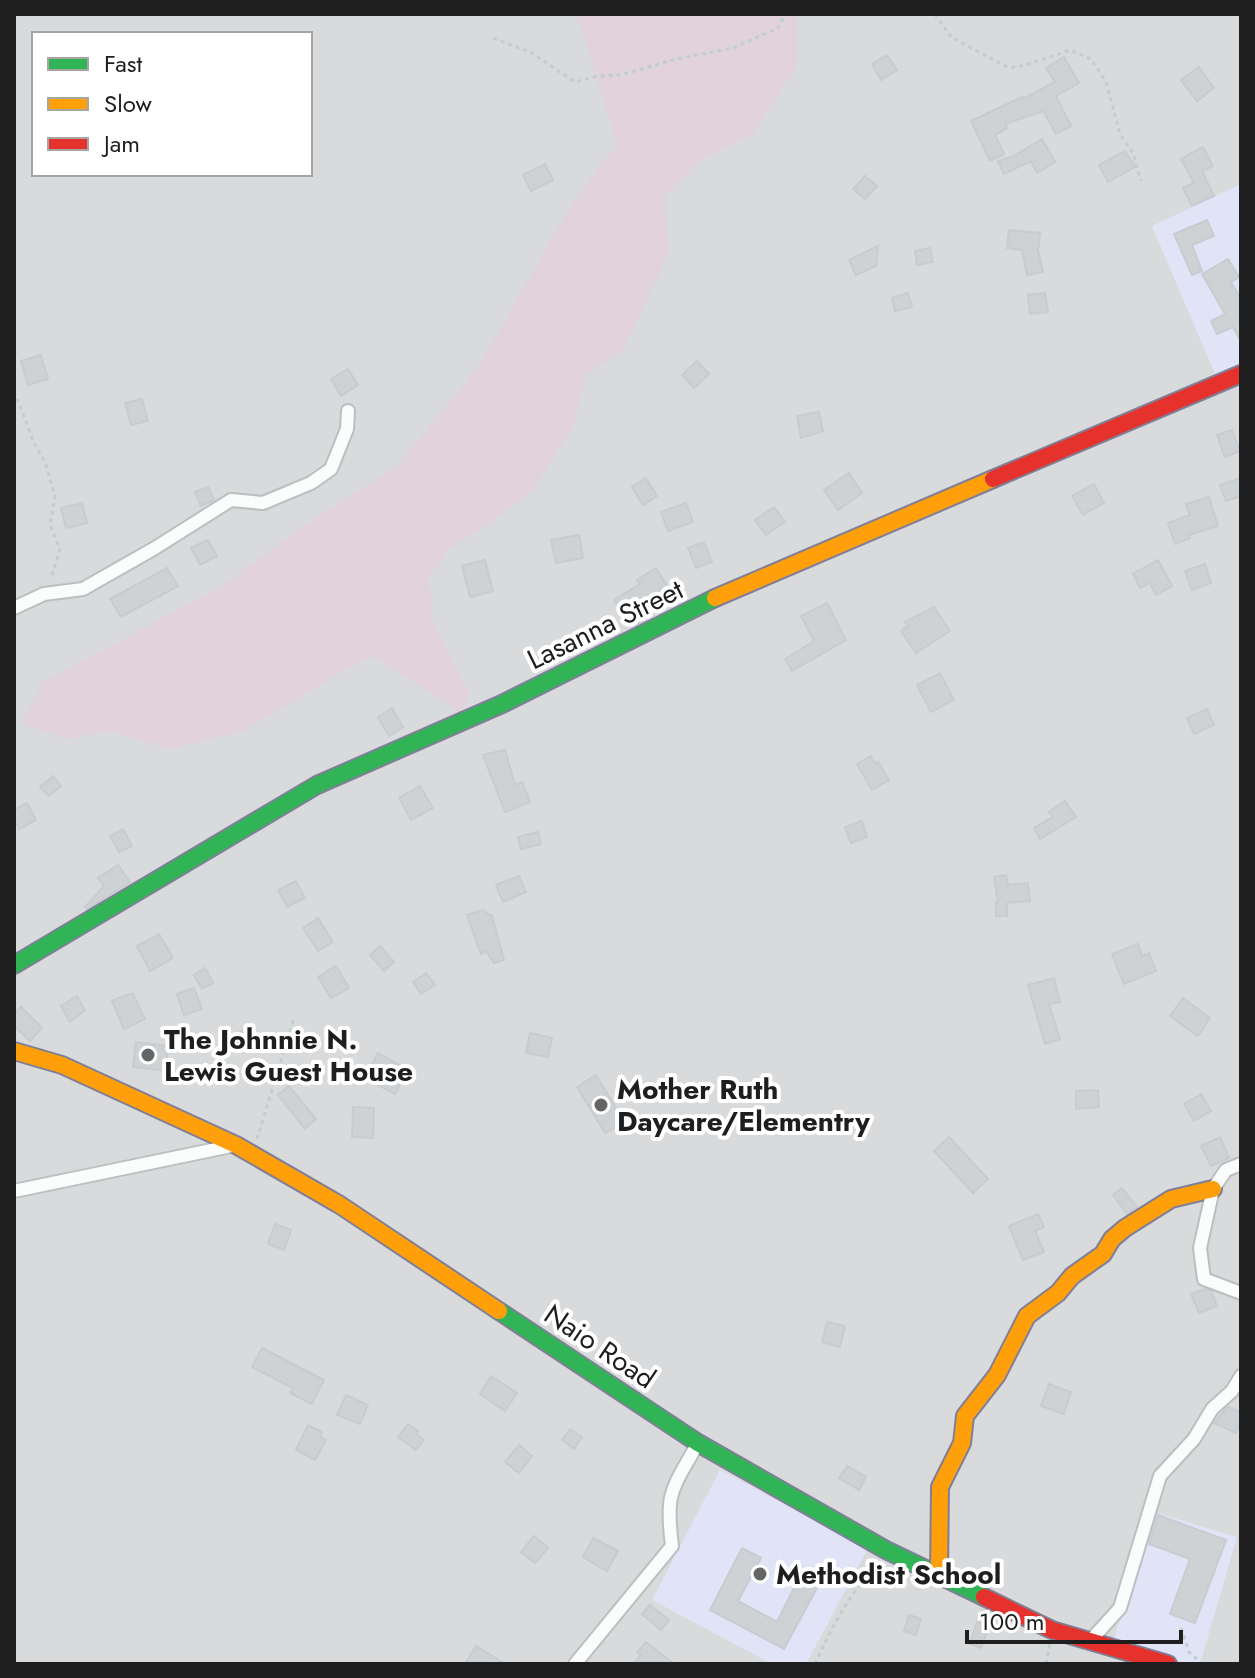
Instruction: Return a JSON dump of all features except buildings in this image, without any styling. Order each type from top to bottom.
[{"type":"street","name":"Lasanna Street","points":[[14,965],[317,785],[502,704],[726,592],[1241,374]]},
{"type":"street","points":[[14,608],[44,594],[83,589],[231,500],[263,503],[311,483],[331,469],[347,429],[348,411]]},
{"type":"street","name":"Naio Road","points":[[14,1051],[62,1065],[236,1145],[340,1205],[698,1443],[886,1550],[1052,1630],[1168,1664]]},
{"type":"street","points":[[14,1191],[236,1145]]},
{"type":"street","points":[[1241,1164],[1226,1170],[1213,1189],[1200,1248],[1204,1279],[1241,1293]]},
{"type":"street","points":[[939,1575],[940,1487],[962,1443],[965,1416],[997,1375],[1027,1316],[1058,1293],[1072,1276],[1103,1254],[1112,1239],[1125,1228],[1171,1199],[1213,1189]]},
{"type":"street","points":[[1090,1641],[1120,1608],[1160,1476],[1194,1439],[1212,1409],[1232,1391],[1241,1376]]},
{"type":"street","points":[[575,1664],[672,1546],[667,1509],[674,1481],[698,1443]]},
{"type":"path","points":[[493,38],[532,53],[575,82],[598,76],[621,75],[676,59],[733,48],[778,28],[785,14]]},
{"type":"path","points":[[935,14],[951,37],[1009,68],[1070,50],[1091,59],[1106,82],[1120,134],[1133,153],[1141,181]]},
{"type":"path","points":[[14,391],[45,462],[55,496],[50,525],[60,549],[44,594]]},
{"type":"path","points":[[236,1145],[256,1143],[294,1018]]},
{"type":"path","points":[[815,1664],[827,1636],[886,1550]]},
{"type":"path","points":[[1181,1628],[1189,1652],[1202,1664]]},
{"type":"path","points":[[1046,1664],[1052,1630]]},
{"type":"shaded area","points":[[14,14],[1241,14],[1241,1664],[14,1664]]},
{"type":"shaded area","points":[[574,14],[798,14],[798,63],[752,135],[701,160],[665,196],[668,254],[623,350],[585,376],[574,425],[532,491],[450,548],[429,576],[433,621],[470,694],[460,712],[374,657],[352,666],[244,731],[170,749],[109,731],[67,739],[22,724],[43,682],[217,589],[298,530],[396,467],[479,366],[571,205],[617,145],[581,26]]},
{"type":"shaded area","points":[[1241,184],[1241,372],[1218,381],[1152,226]]},
{"type":"shaded area","name":"Methodist School","points":[[720,1470],[868,1548],[806,1664],[772,1664],[652,1600]]},
{"type":"shaded area","points":[[1151,1511],[1237,1537],[1200,1664],[1174,1664],[1112,1646]]},
{"type":"traffic: fast","points":[[14,965],[317,785],[502,704],[715,598]]},
{"type":"traffic: fast","points":[[499,1311],[698,1443],[886,1550],[984,1597]]},
{"type":"traffic: slow","points":[[715,598],[993,479]]},
{"type":"traffic: slow","points":[[14,1051],[62,1065],[236,1145],[340,1205],[499,1311]]},
{"type":"traffic: slow","points":[[939,1575],[940,1487],[962,1443],[965,1416],[997,1375],[1027,1316],[1058,1293],[1072,1276],[1103,1254],[1112,1239],[1125,1228],[1171,1199],[1213,1189]]},
{"type":"traffic: jam","points":[[993,479],[1241,374]]},
{"type":"traffic: jam","points":[[984,1597],[1052,1630],[1168,1664]]},
{"type":"place","name":"The Johnnie N. Lewis Guest House","points":[[148,1055]]},
{"type":"place","name":"Mother Ruth Daycare/Elementry","points":[[601,1105]]},
{"type":"place","name":"Methodist School","points":[[760,1574]]}]
